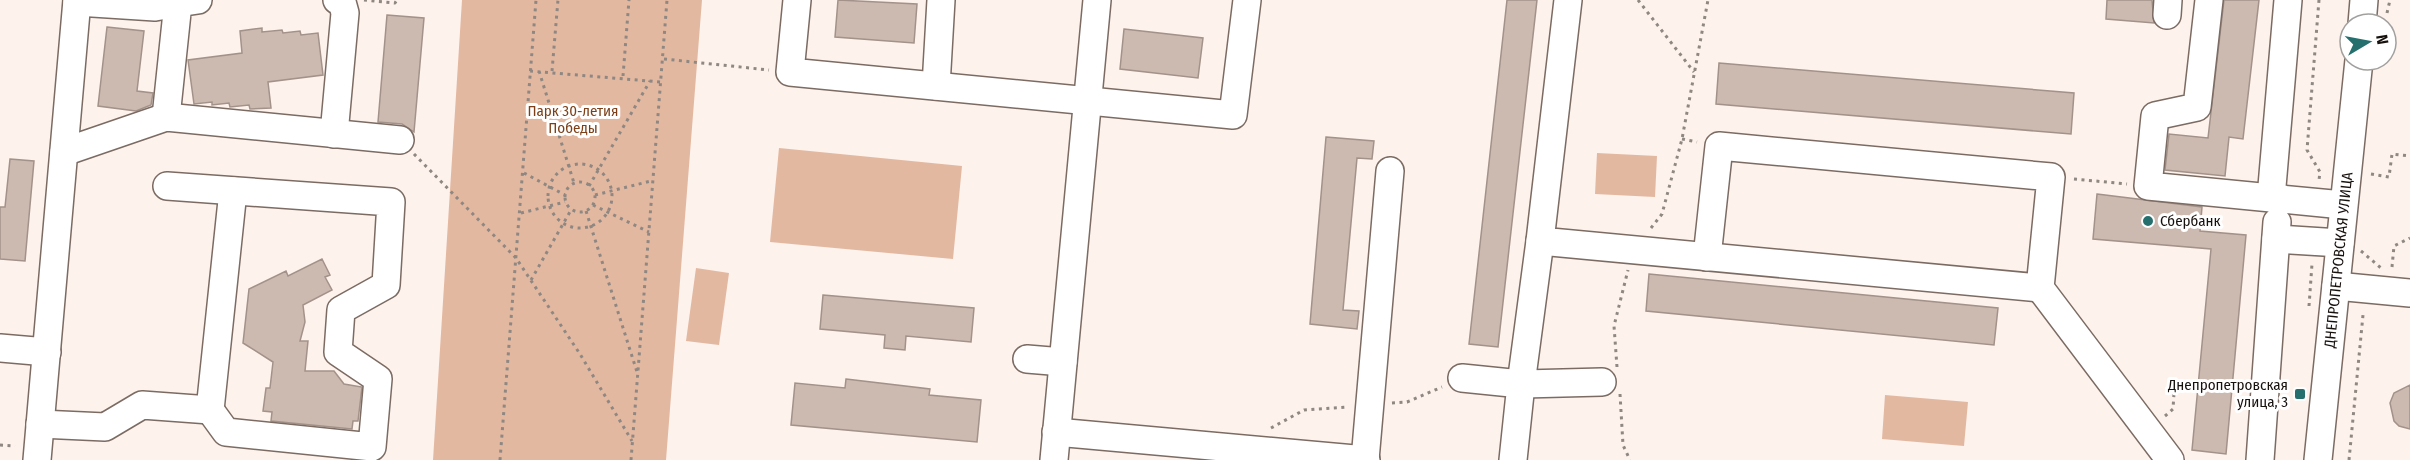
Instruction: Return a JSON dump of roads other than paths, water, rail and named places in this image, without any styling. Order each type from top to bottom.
[{"type":"street","points":[[334,134],[345,13],[342,2],[337,0]]},
{"type":"street","points":[[797,0],[790,72],[1233,115],[1246,0]]},
{"type":"street","points":[[936,86],[941,0]]},
{"type":"street","points":[[1054,460],[1097,0]]},
{"type":"street","points":[[1513,460],[1568,0]]},
{"type":"street","points":[[2209,0],[2197,107],[2155,116],[2148,186],[2274,219],[2349,246]]},
{"type":"street","points":[[2260,460],[2288,0]]},
{"type":"street","points":[[37,460],[77,1],[155,7],[188,1],[166,117]]},
{"type":"street","name":"ДНЕПРОПЕТРОВСКАЯ УЛИЦА","points":[[2319,460],[2336,286],[2349,246],[2343,205],[2358,72]]},
{"type":"street","points":[[64,152],[166,117],[400,140]]},
{"type":"street","points":[[1707,257],[1719,146],[2051,177],[2040,288],[2170,460]]},
{"type":"street","points":[[1056,432],[1366,460],[1390,171]]},
{"type":"street","points":[[167,186],[391,202],[386,285],[341,310],[338,352],[378,379],[372,447],[226,432],[210,410],[233,191]]},
{"type":"street","points":[[2274,219],[2343,205]]},
{"type":"street","points":[[1540,241],[2040,288]]},
{"type":"street","points":[[2336,286],[2386,279],[2410,293]]},
{"type":"street","points":[[0,348],[47,352]]},
{"type":"street","points":[[1027,359],[1063,362]]},
{"type":"street","points":[[1462,378],[1521,384],[1613,380]]},
{"type":"street","points":[[40,424],[105,427],[142,405],[210,410]]},
{"type":"place","name":"Сбербанк","points":[[2148,221]]},
{"type":"place","name":"Днепропетровская улица, 3","points":[[2300,394]]},
{"type":"park label","name":"Парк 30-летия Победы","points":[[573,120]]}]
